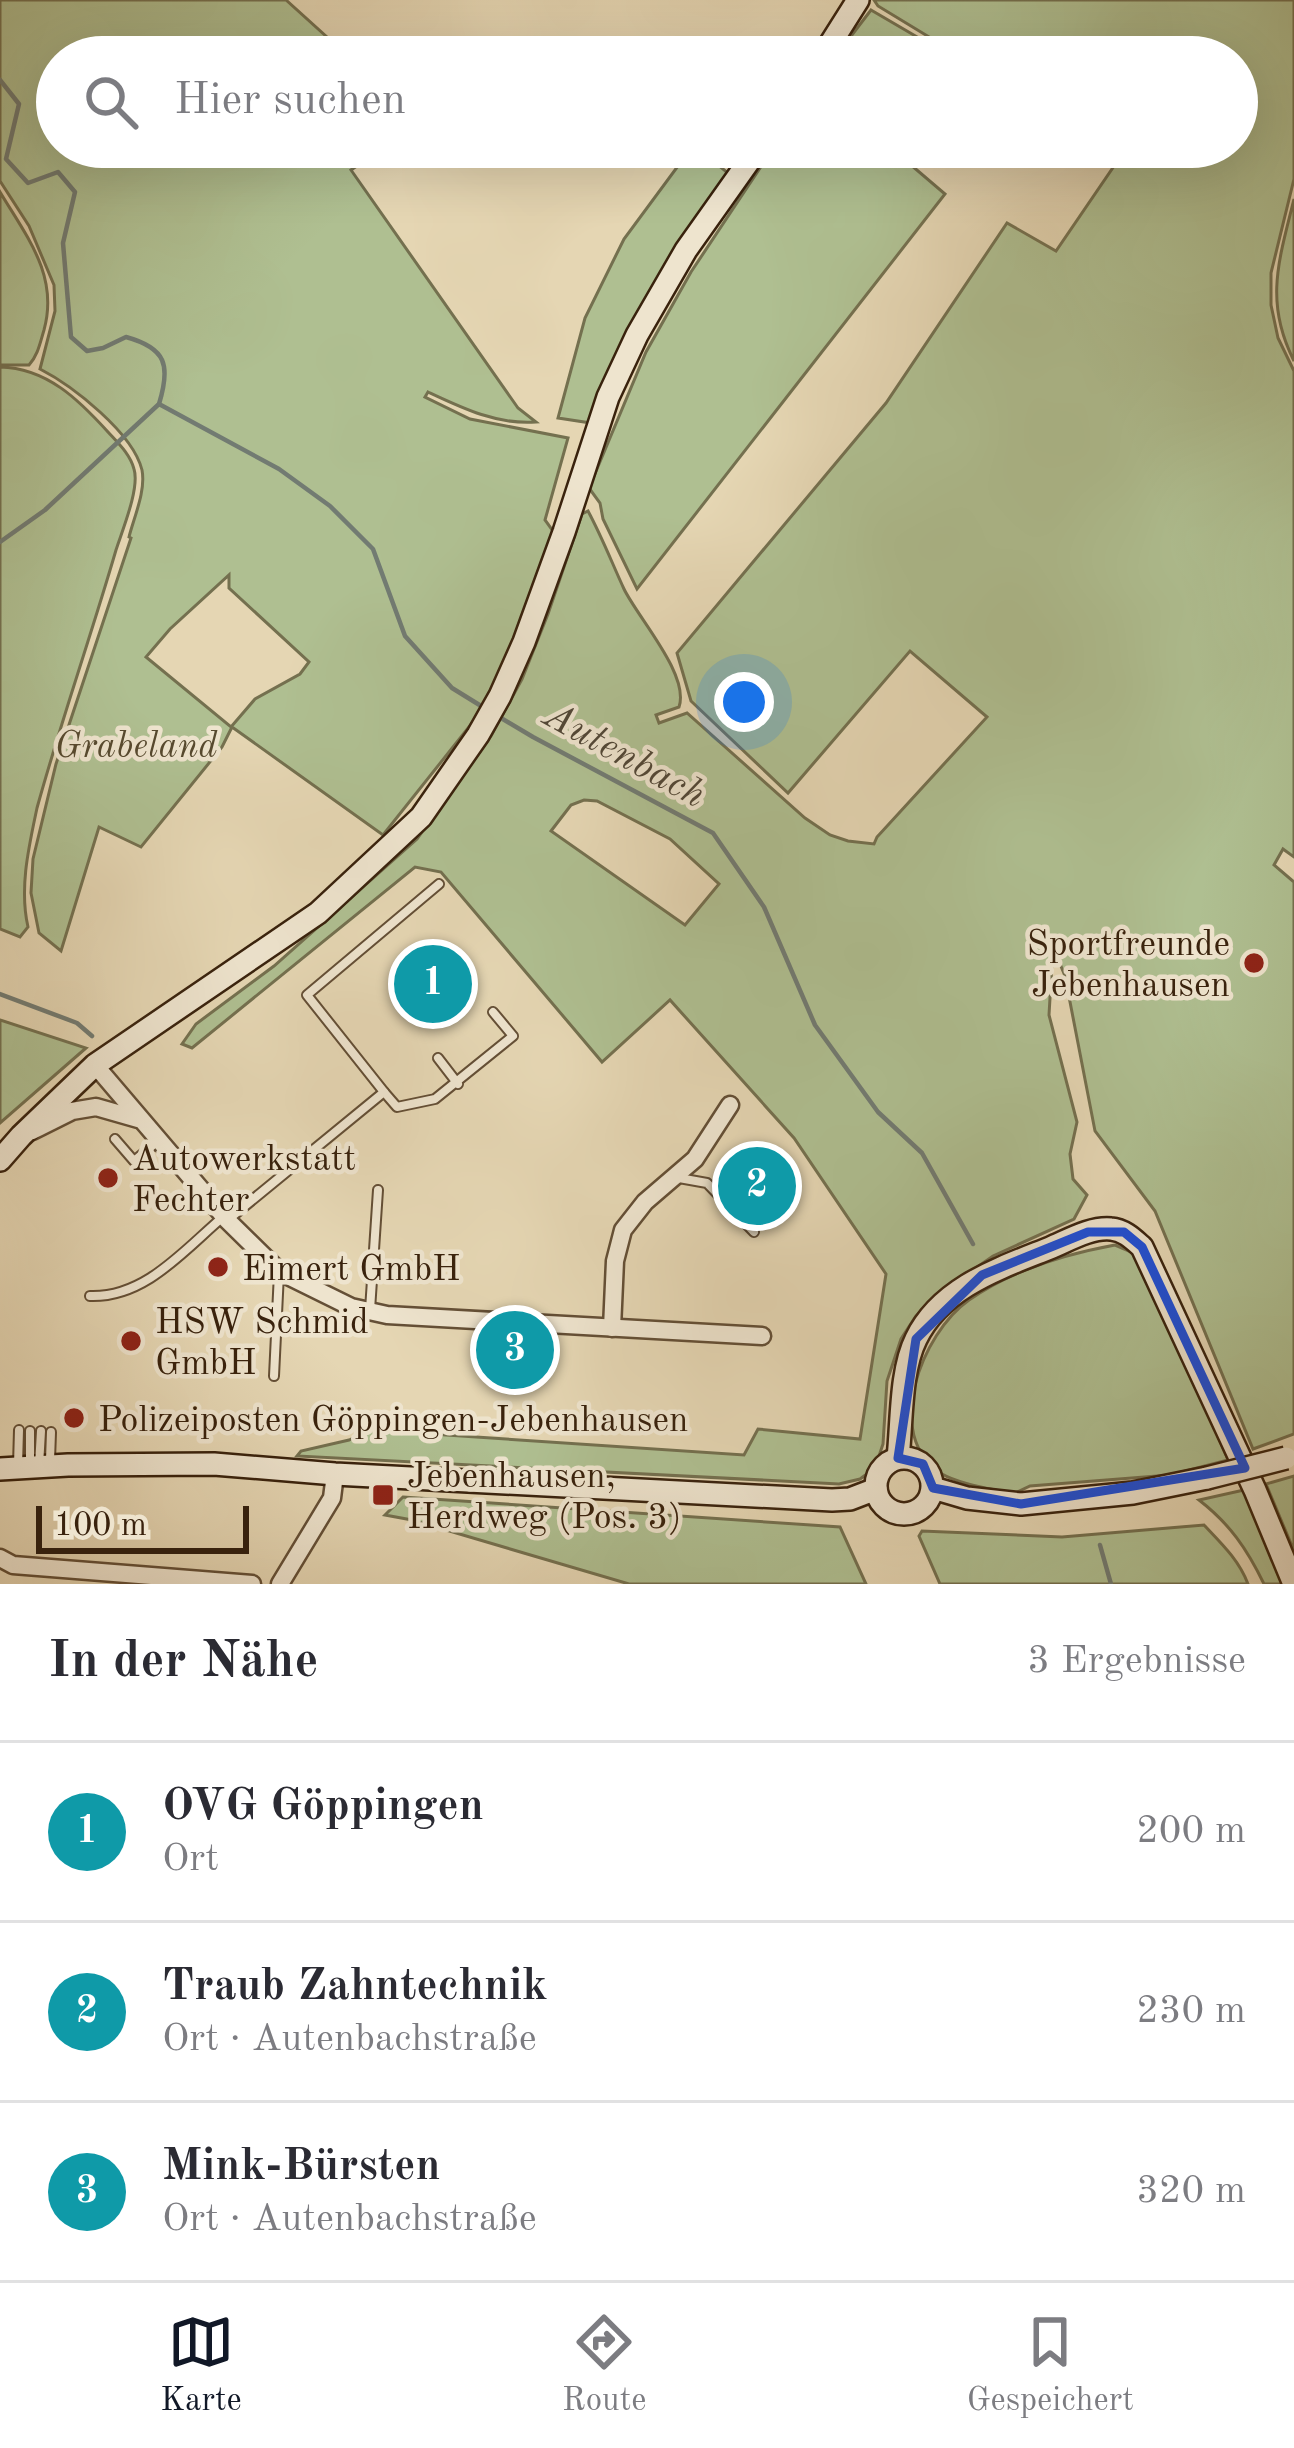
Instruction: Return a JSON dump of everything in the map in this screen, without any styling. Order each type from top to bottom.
[{"type":"street","points":[[835,36],[858,0]]},
{"type":"street","points":[[0,1160],[94,1065],[318,913],[422,817],[500,696],[564,532],[608,397],[637,334],[686,250],[744,168]]},
{"type":"street","points":[[94,1065],[226,1218],[280,1272],[351,1307],[370,1312],[762,1336]]},
{"type":"street","points":[[612,1328],[615,1261],[623,1230],[645,1202],[694,1159],[730,1105]]},
{"type":"street","points":[[21,1136],[72,1111],[96,1107],[141,1120]]},
{"type":"street","points":[[898,1457],[905,1382],[916,1340],[940,1306],[982,1276],[1088,1232],[1108,1228],[1124,1232],[1142,1247],[1294,1584]]},
{"type":"street","points":[[898,1457],[916,1459],[932,1479],[933,1488],[927,1503],[905,1514],[889,1510],[878,1497],[876,1480],[884,1466],[898,1457]]},
{"type":"street","points":[[933,1488],[967,1498],[1021,1504],[1133,1492],[1290,1457]]},
{"type":"street","points":[[28,1468],[214,1464],[832,1500],[876,1489]]},
{"type":"street","points":[[280,1584],[332,1498],[335,1474]]},
{"type":"street","points":[[4,1566],[37,1576],[252,1584]]},
{"type":"lane","points":[[439,884],[307,995],[397,1107],[435,1099],[513,1036],[493,1012]]},
{"type":"lane","points":[[438,1058],[458,1084]]},
{"type":"lane","points":[[91,1297],[140,1286],[384,1091]]},
{"type":"lane","points":[[115,1138],[134,1161],[159,1140]]},
{"type":"lane","points":[[671,1178],[706,1183],[754,1232]]},
{"type":"lane","points":[[370,1312],[378,1190]]},
{"type":"lane","points":[[274,1376],[280,1272]]},
{"type":"lane","points":[[28,1468],[35,1431],[28,1468]]},
{"type":"highlighted area","points":[[1088,1232],[1124,1232],[1142,1247],[1245,1468],[1021,1504],[933,1488],[923,1464],[898,1458],[916,1339],[982,1275]]},
{"type":"green space","name":"Grabeland","points":[[0,0],[286,0],[326,36],[36,36],[36,168],[354,168],[518,408],[536,422],[494,418],[428,392],[425,397],[470,419],[568,438],[545,520],[553,531],[529,608],[488,703],[383,835],[232,727],[222,747],[141,847],[99,827],[61,951],[39,933],[31,893],[33,859],[56,764],[131,538],[143,478],[136,456],[114,426],[40,369],[55,311],[54,285],[29,226],[0,181]],"holes":[[[229,575],[229,588],[309,662],[300,674],[255,699],[231,727],[146,657]]]},
{"type":"green space","points":[[874,0],[1294,0],[1294,179],[1271,273],[1271,305],[1278,338],[1294,371],[1294,857],[1283,849],[1274,865],[1294,882],[1294,1434],[1253,1449],[1155,1211],[1095,1131],[1065,976],[1053,947],[1049,1015],[1077,1122],[1070,1154],[1073,1179],[1087,1195],[1074,1219],[993,1256],[937,1295],[916,1316],[901,1339],[887,1381],[883,1444],[875,1468],[860,1479],[839,1484],[297,1456],[371,1430],[744,1455],[758,1429],[860,1439],[886,1274],[794,1138],[670,1000],[602,1062],[441,872],[415,867],[192,1048],[182,1044],[196,1024],[274,966],[417,839],[491,736],[522,679],[582,514],[588,511],[624,589],[677,679],[679,707],[656,715],[659,723],[687,713],[830,835],[874,844],[987,717],[910,651],[788,793],[691,701],[677,653],[886,403],[1007,223],[1056,251],[1113,168],[1258,168],[1258,36],[927,36]],"holes":[[[584,800],[597,801],[670,839],[719,884],[685,925],[551,831],[571,805]]]},
{"type":"green space","points":[[871,10],[915,36],[851,36]]},
{"type":"green space","points":[[676,168],[722,168],[728,173],[650,292],[591,423],[558,418],[585,318],[624,239]]},
{"type":"green space","points":[[760,168],[915,168],[945,194],[637,589],[589,488],[646,352],[691,272]]},
{"type":"green space","points":[[0,192],[44,274],[48,310],[37,353],[29,365],[0,365]]},
{"type":"green space","points":[[1294,199],[1294,361],[1279,319],[1277,281]]},
{"type":"green space","points":[[0,367],[33,373],[73,398],[123,449],[135,477],[130,510],[37,808],[25,882],[28,927],[20,937],[0,929]]},
{"type":"green space","points":[[0,1020],[86,1048],[0,1123]]},
{"type":"green space","points":[[1115,1245],[1136,1254],[1152,1279],[1228,1460],[1170,1475],[1030,1486],[1013,1494],[942,1474],[924,1457],[914,1435],[911,1411],[915,1385],[936,1336],[969,1300],[1002,1280]]},
{"type":"green space","points":[[1294,1476],[1294,1551],[1266,1484]]},
{"type":"green space","points":[[1244,1490],[1284,1584],[1264,1584],[1237,1538],[1199,1500]]},
{"type":"green space","points":[[403,1497],[840,1527],[866,1584],[629,1584],[385,1515]]},
{"type":"green space","points":[[1204,1525],[1235,1560],[1248,1584],[940,1584],[919,1536],[922,1531],[1062,1537]]},
{"type":"waterway","points":[[0,80],[19,104],[6,159],[28,183],[58,172],[75,192],[63,243],[71,337],[87,351],[126,337],[139,341],[162,360],[165,379],[159,404],[45,510],[0,542]]},
{"type":"waterway","name":"Autenbach","points":[[159,404],[279,469],[330,506],[373,549],[405,636],[452,688],[486,709]]},
{"type":"waterway","name":"Autenbach","points":[[496,715],[713,833],[764,907],[815,1025],[878,1112],[922,1153],[973,1244]]},
{"type":"waterway","points":[[0,994],[77,1023],[92,1036]]},
{"type":"waterway","name":"Autenbach","points":[[1100,1545],[1111,1584]]},
{"type":"place","name":"Sportfreunde Jebenhausen","points":[[1254,963]]},
{"type":"place","name":"OVG Göppingen","points":[[433,984]]},
{"type":"place","name":"Autowerkstatt Fechter","points":[[108,1178]]},
{"type":"place","name":"Traub Zahntechnik","points":[[757,1186]]},
{"type":"place","name":"Eimert GmbH","points":[[218,1267]]},
{"type":"place","name":"HSW Schmid GmbH","points":[[131,1341]]},
{"type":"place","name":"Mink-Bürsten","points":[[515,1350]]},
{"type":"place","name":"Polizeiposten Göppingen-Jebenhausen","points":[[74,1418]]},
{"type":"place","name":"Jebenhausen, Herdweg (Pos. 3)","points":[[383,1495]]}]
